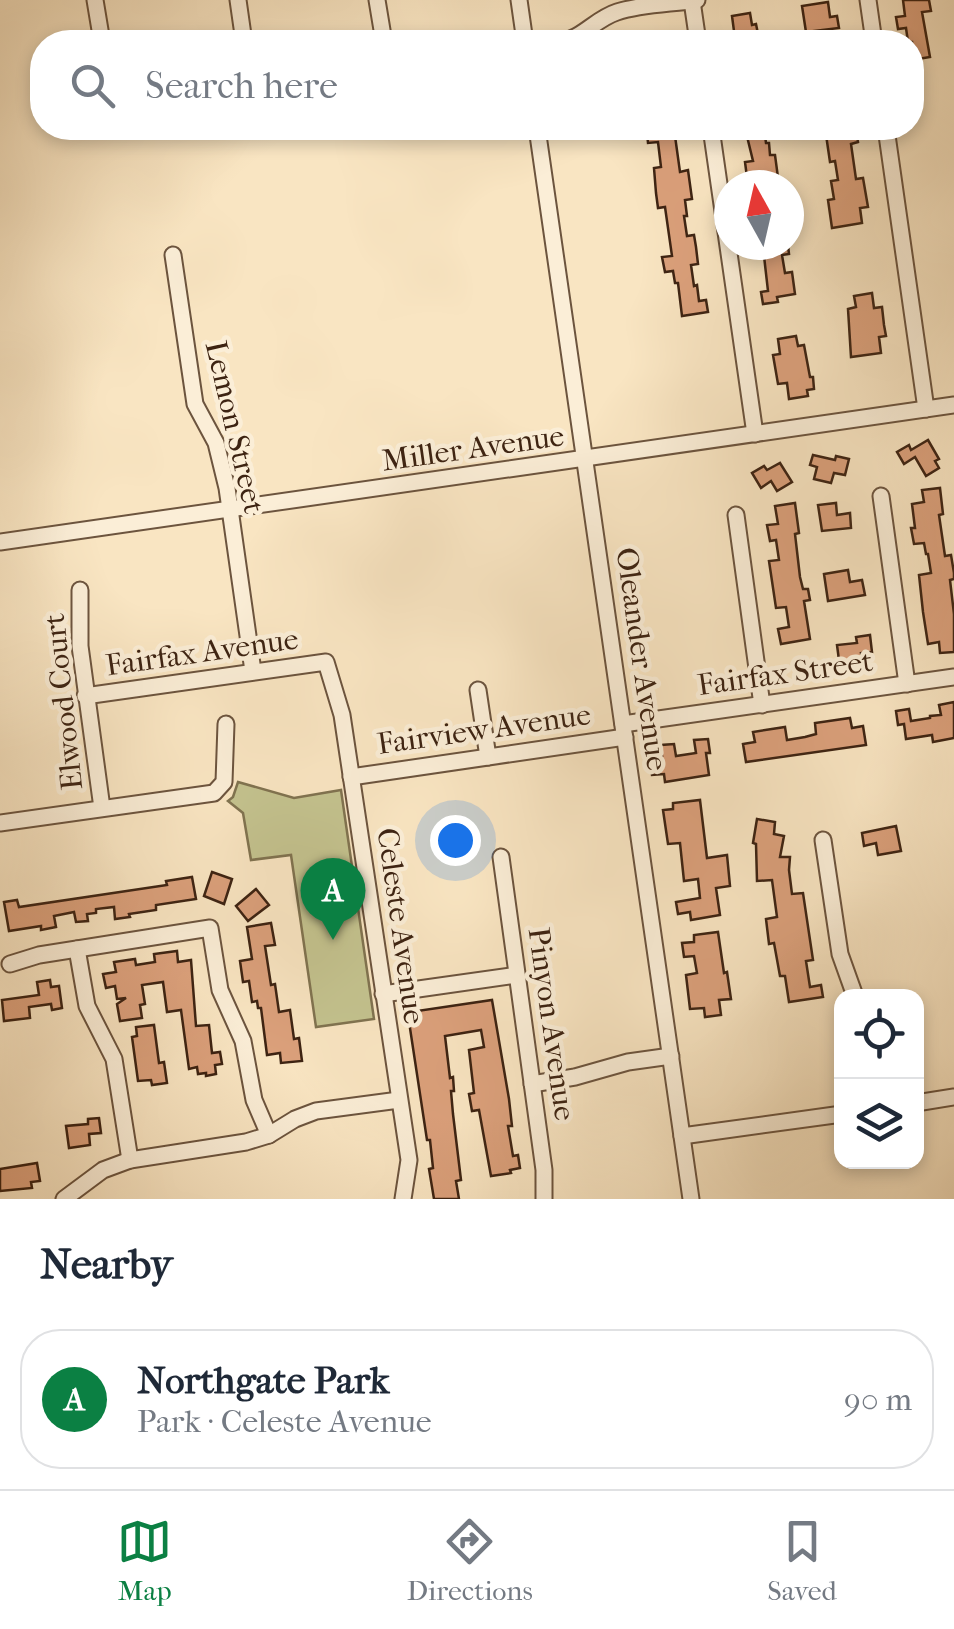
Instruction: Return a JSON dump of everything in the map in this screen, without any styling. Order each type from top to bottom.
[{"type":"street","points":[[96,0],[100,30]]},
{"type":"street","points":[[238,0],[242,30]]},
{"type":"street","points":[[378,0],[382,30]]},
{"type":"street","points":[[519,0],[523,30]]},
{"type":"street","points":[[587,30],[618,12],[695,0],[697,30]]},
{"type":"street","points":[[868,0],[872,30]]},
{"type":"street","name":"Oleander Avenue","points":[[540,140],[690,1199]]},
{"type":"street","points":[[713,140],[755,434]]},
{"type":"street","points":[[888,140],[926,409]]},
{"type":"street","name":"Lemon Street","points":[[173,255],[195,404],[216,443],[230,510],[252,672]]},
{"type":"street","name":"Miller Avenue","points":[[0,542],[954,405]]},
{"type":"street","points":[[880,496],[907,684]]},
{"type":"street","points":[[736,515],[762,705]]},
{"type":"street","name":"Elwood Court","points":[[80,590],[80,646],[102,808]]},
{"type":"street","name":"Fairfax Avenue","points":[[86,696],[326,662]]},
{"type":"street","name":"Celeste Avenue","points":[[326,662],[342,716],[408,1160],[402,1199]]},
{"type":"street","name":"Fairfax Street","points":[[624,730],[954,677]]},
{"type":"street","points":[[478,690],[488,757]]},
{"type":"street","points":[[0,823],[214,793],[224,782],[226,724]]},
{"type":"street","name":"Fairview Avenue","points":[[351,777],[488,757],[624,730]]},
{"type":"street","points":[[823,840],[840,954],[852,989]]},
{"type":"street","name":"Pinyon Avenue","points":[[501,857],[544,1170],[544,1199]]},
{"type":"street","points":[[10,964],[39,955],[210,928],[223,998],[243,1041],[254,1100],[270,1134]]},
{"type":"street","points":[[77,949],[87,1006],[114,1059],[130,1160]]},
{"type":"street","points":[[383,994],[517,974]]},
{"type":"street","points":[[532,1084],[671,1056]]},
{"type":"street","points":[[924,1102],[954,1097]]},
{"type":"street","points":[[64,1199],[102,1170],[130,1160],[246,1142],[316,1111],[399,1100]]},
{"type":"street","points":[[682,1136],[834,1115]]},
{"type":"shaded area","points":[[238,782],[294,798],[341,790],[374,1019],[316,1027],[291,855],[251,860],[243,813],[228,801]]},
{"type":"building","points":[[903,0],[929,0],[931,11],[922,12],[930,57],[924,58],[924,30],[898,29],[896,17],[905,16]]},
{"type":"building","points":[[828,2],[830,17],[837,16],[839,28],[806,30],[802,6]]},
{"type":"building","points":[[750,13],[757,30],[734,30],[732,16]]},
{"type":"building","points":[[648,140],[676,140],[680,172],[688,170],[692,199],[685,200],[684,216],[687,236],[694,235],[696,247],[698,264],[691,265],[694,286],[697,285],[699,301],[706,300],[708,312],[682,316],[678,283],[673,271],[665,272],[662,257],[672,256],[665,207],[658,208],[656,193],[654,168],[661,167],[658,142]]},
{"type":"building","points":[[748,140],[766,140],[770,155],[775,155],[777,170],[746,170],[745,162],[753,161]]},
{"type":"building","points":[[827,140],[858,140],[851,144],[856,179],[863,178],[868,207],[860,208],[862,223],[832,228],[828,200],[834,199],[831,181],[838,180],[835,161],[830,162]]},
{"type":"building","points":[[764,260],[783,260],[785,273],[792,272],[795,294],[763,304],[761,292],[768,291]]},
{"type":"building","points":[[872,293],[874,308],[882,307],[886,336],[879,337],[881,353],[851,357],[848,309],[856,307],[854,296]]},
{"type":"building","points":[[796,336],[798,346],[804,345],[814,389],[807,390],[808,396],[789,399],[787,383],[778,384],[773,355],[780,354],[778,339]]},
{"type":"building","points":[[928,440],[939,459],[935,461],[939,468],[926,476],[915,457],[904,464],[897,452],[909,445],[911,450]]},
{"type":"building","points":[[813,455],[849,459],[845,475],[834,473],[831,483],[814,479],[817,467],[810,465]]},
{"type":"building","points":[[780,463],[792,482],[777,491],[771,481],[761,488],[752,473]]},
{"type":"building","points":[[940,488],[945,556],[951,555],[954,573],[950,580],[954,652],[940,653],[939,642],[928,644],[923,612],[919,575],[931,573],[928,554],[924,543],[914,544],[911,528],[915,528],[912,504],[924,502],[922,490]]},
{"type":"building","points":[[795,503],[800,577],[810,600],[804,601],[810,639],[781,644],[778,629],[789,627],[786,607],[776,608],[769,561],[779,560],[776,540],[770,541],[767,525],[778,524],[775,506]]},
{"type":"building","points":[[836,503],[837,515],[850,513],[851,528],[822,531],[818,505]]},
{"type":"building","points":[[848,570],[850,582],[862,580],[865,595],[828,601],[824,574]]},
{"type":"building","points":[[870,635],[872,652],[861,653],[863,665],[840,668],[837,645],[857,643],[856,637]]},
{"type":"building","points":[[954,702],[954,738],[933,742],[932,735],[906,739],[904,724],[898,725],[896,711],[909,709],[911,721],[941,715],[939,705]]},
{"type":"building","points":[[850,718],[852,728],[863,726],[866,745],[746,762],[743,744],[755,742],[753,732],[785,727],[787,740],[816,734],[815,723]]},
{"type":"building","points":[[708,739],[709,775],[665,782],[664,774],[652,775],[650,758],[662,756],[661,745],[674,744],[676,756],[696,753],[694,740]]},
{"type":"building","points":[[700,800],[707,858],[727,855],[730,886],[716,888],[720,915],[691,920],[690,912],[678,914],[676,902],[700,898],[698,879],[684,881],[680,843],[668,844],[663,810],[673,809],[673,803]]},
{"type":"building","points":[[757,819],[775,822],[774,834],[784,836],[780,857],[790,857],[792,894],[803,893],[813,960],[806,961],[810,987],[821,985],[823,997],[789,1002],[774,943],[769,944],[766,919],[777,917],[772,880],[757,881],[753,843]]},
{"type":"building","points":[[896,826],[901,851],[878,855],[876,843],[864,846],[862,833]]},
{"type":"building","points":[[212,872],[232,879],[224,904],[204,896]]},
{"type":"building","points":[[192,877],[196,899],[156,905],[156,910],[115,919],[114,907],[96,909],[96,913],[87,914],[88,921],[76,922],[74,912],[54,916],[56,927],[9,931],[4,902],[17,900],[19,907],[167,885],[166,881]]},
{"type":"building","points":[[256,889],[269,905],[248,921],[236,906]]},
{"type":"building","points":[[271,923],[275,945],[265,946],[271,985],[275,984],[279,1012],[290,1010],[302,1061],[281,1063],[280,1053],[267,1055],[261,1008],[257,1001],[252,1002],[249,981],[243,982],[240,961],[252,959],[247,927]]},
{"type":"building","points":[[718,932],[731,999],[719,1000],[721,1015],[705,1017],[704,1008],[690,1009],[686,975],[697,973],[694,956],[684,957],[682,943],[694,942],[694,935]]},
{"type":"building","points":[[177,951],[178,962],[191,960],[196,1026],[209,1025],[212,1053],[220,1052],[222,1064],[215,1065],[216,1074],[206,1076],[198,1074],[197,1067],[189,1069],[181,1010],[167,1012],[163,982],[142,985],[142,1018],[120,1021],[117,1004],[126,998],[117,999],[115,986],[106,988],[103,974],[116,972],[114,962],[155,962],[154,954]]},
{"type":"building","points":[[50,980],[51,987],[59,986],[62,1008],[52,1010],[51,1004],[29,1007],[30,1018],[4,1021],[2,1000],[39,995],[37,982]]},
{"type":"building","points":[[492,1000],[509,1099],[513,1156],[518,1155],[520,1168],[491,1176],[479,1110],[472,1111],[469,1050],[484,1047],[481,1030],[445,1036],[450,1078],[453,1077],[451,1091],[461,1180],[456,1181],[459,1199],[434,1199],[430,1140],[408,1015]]},
{"type":"building","points":[[154,1025],[159,1063],[164,1062],[167,1083],[152,1085],[151,1080],[138,1081],[132,1037],[137,1036],[136,1027]]},
{"type":"building","points":[[99,1118],[101,1133],[89,1134],[90,1145],[69,1148],[66,1126],[88,1124],[88,1119]]},
{"type":"building","points":[[37,1163],[40,1181],[31,1182],[32,1188],[0,1191],[0,1169]]},
{"type":"place","name":"Northgate Park","points":[[333,940]]}]
